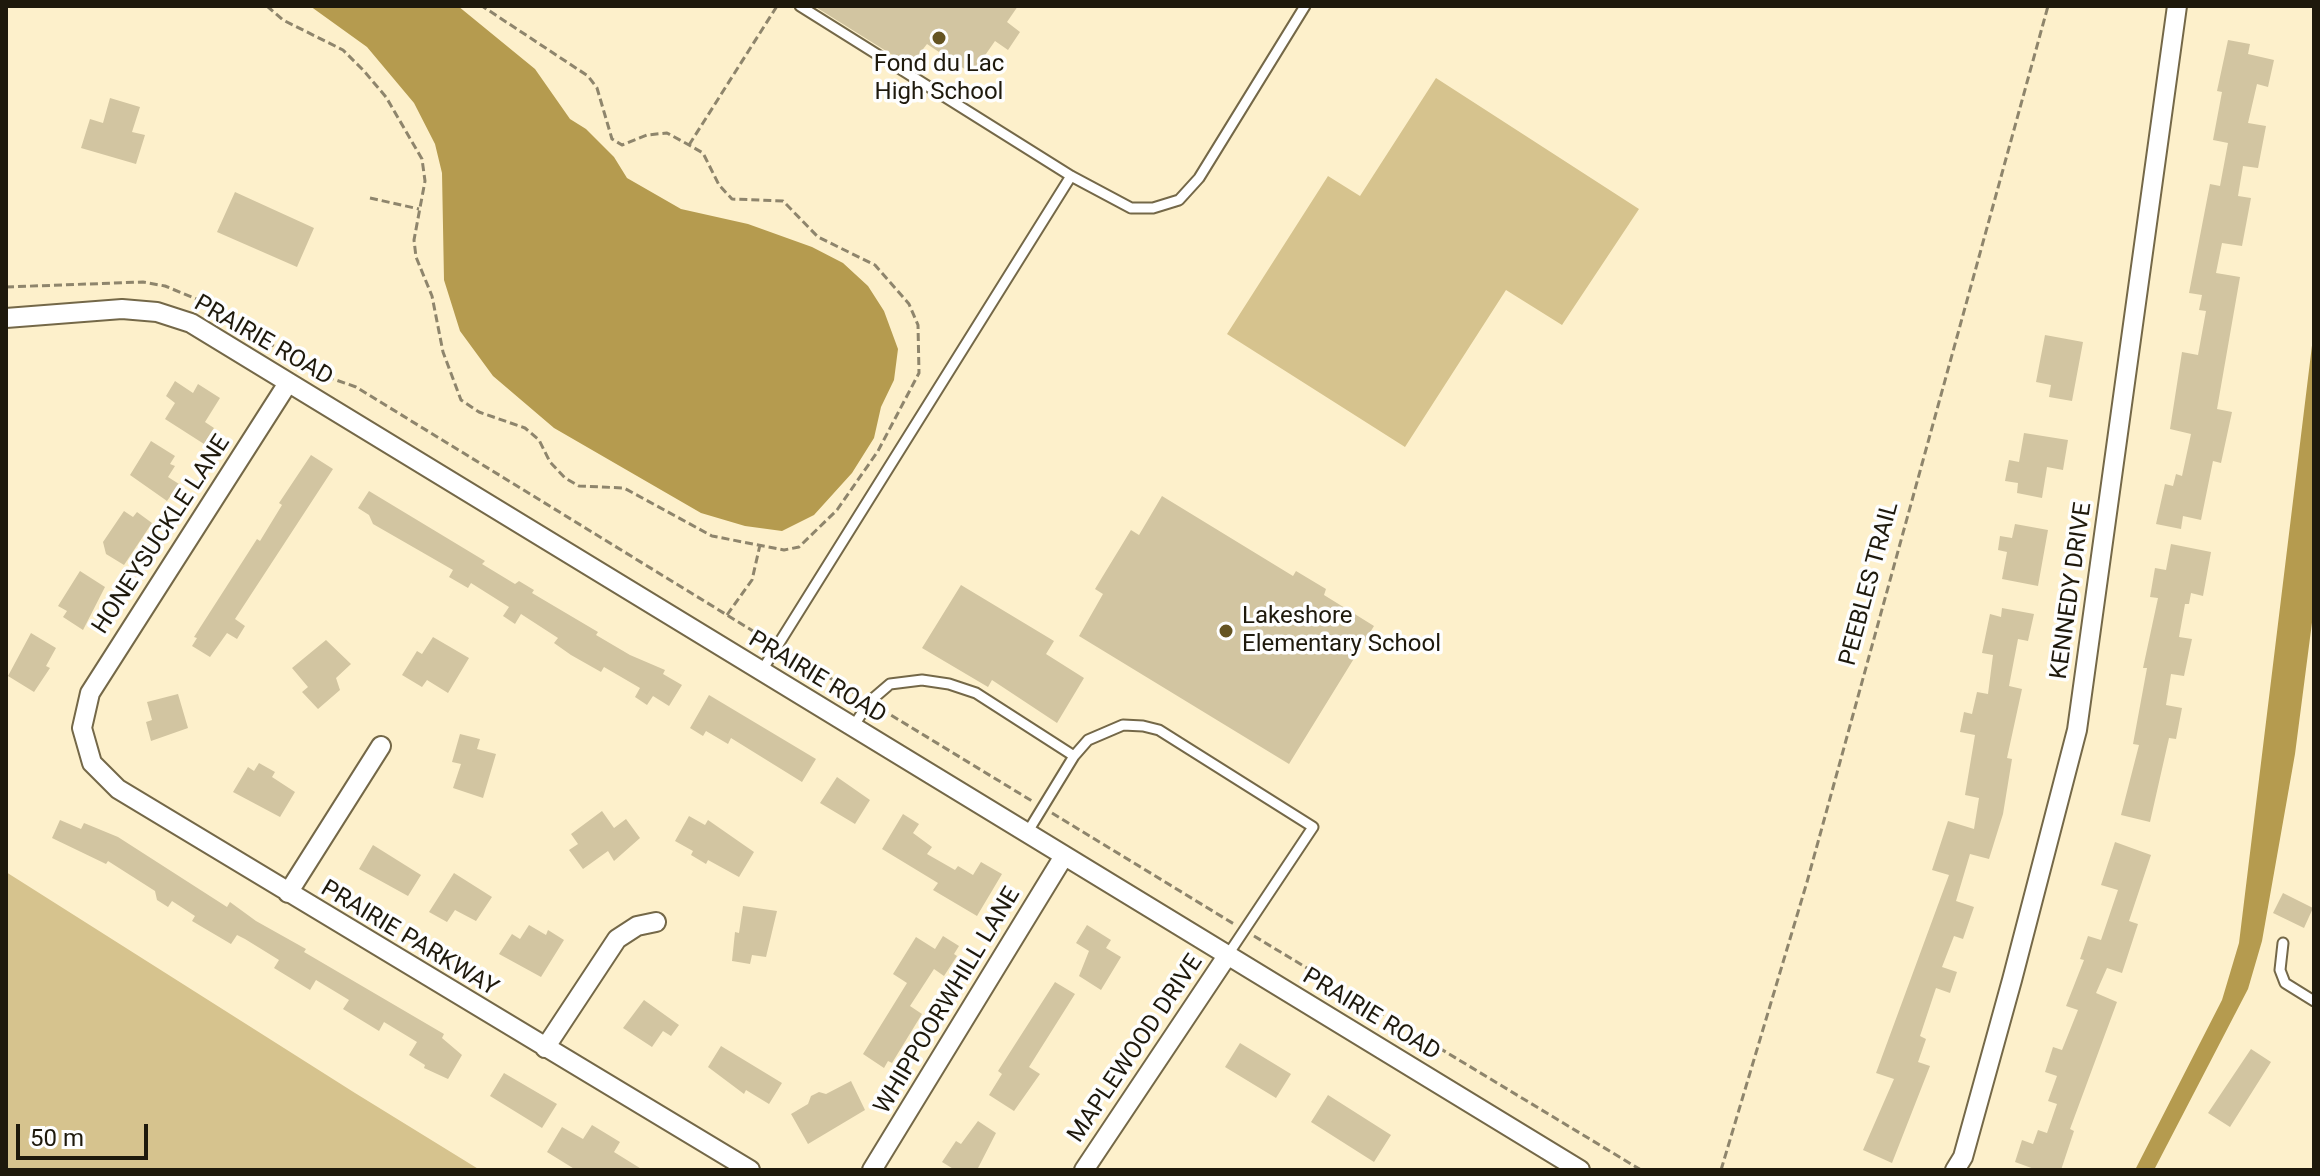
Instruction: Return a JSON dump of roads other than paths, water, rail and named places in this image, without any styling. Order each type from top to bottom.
[{"type":"street","name":"KENNEDY DRIVE","points":[[1955,1170],[1963,1157],[2077,730],[2177,6]]},
{"type":"street","name":"PRAIRIE ROAD","points":[[6,318],[108,309],[157,312],[191,323],[1578,1169]]},
{"type":"street","name":"HONEYSUCKLE LANE","points":[[83,718],[94,686],[288,383]]},
{"type":"street","name":"PRAIRIE PARKWAY","points":[[83,718],[88,753],[109,783],[750,1170]]},
{"type":"street","points":[[288,893],[381,746]]},
{"type":"street","name":"WHIPPOORWHILL LANE","points":[[872,1170],[1064,856]]},
{"type":"street","points":[[545,1048],[617,939],[637,926],[656,922]]},
{"type":"street","name":"MAPLEWOOD DRIVE","points":[[1084,1170],[1227,956]]},
{"type":"lane","points":[[800,6],[1071,176],[1131,208],[1153,208],[1179,200],[1199,178],[1305,6]]},
{"type":"lane","points":[[761,672],[1071,176]]},
{"type":"lane","points":[[853,727],[869,702],[890,684],[922,680],[949,684],[976,693],[1074,756]]},
{"type":"lane","points":[[1027,833],[1074,756],[1088,740],[1123,725],[1159,730],[1313,827],[1227,956]]},
{"type":"lane","points":[[2283,943],[2280,970],[2285,983],[2314,1001]]},
{"type":"place","name":"Fond du Lac High School","points":[[939,38]]},
{"type":"place","name":"Lakeshore Elementary School","points":[[1226,631]]}]
